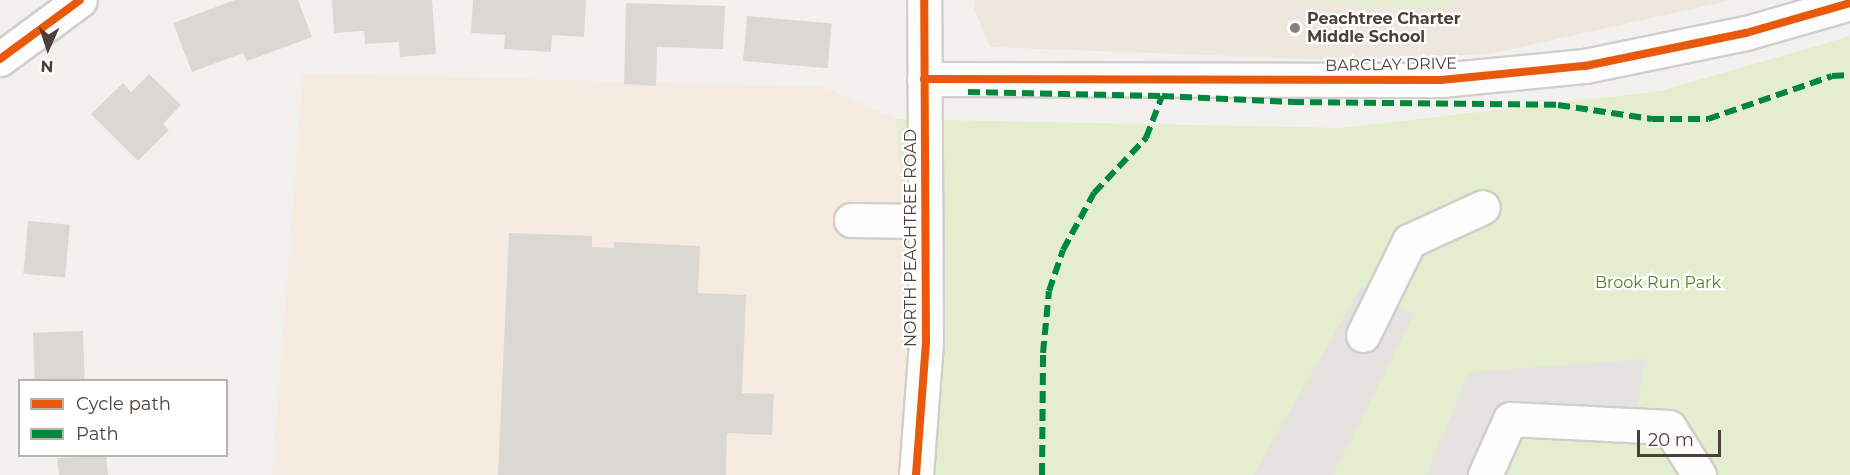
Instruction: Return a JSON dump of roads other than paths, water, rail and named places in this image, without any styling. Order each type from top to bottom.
[{"type":"street","points":[[0,59],[80,0]]},
{"type":"street","name":"NORTH PEACHTREE ROAD","points":[[916,475],[926,342],[924,0]]},
{"type":"street","name":"BARCLAY DRIVE","points":[[924,79],[1441,80],[1585,66],[1746,33],[1850,3]]},
{"type":"street","points":[[1363,335],[1409,241],[1483,207]]},
{"type":"street","points":[[851,220],[925,221]]},
{"type":"street","points":[[1485,475],[1510,418],[1669,427],[1699,475]]},
{"type":"place","name":"Peachtree Charter Middle School","points":[[1295,28]]},
{"type":"park label","name":"Brook Run Park","points":[[1658,283]]}]
